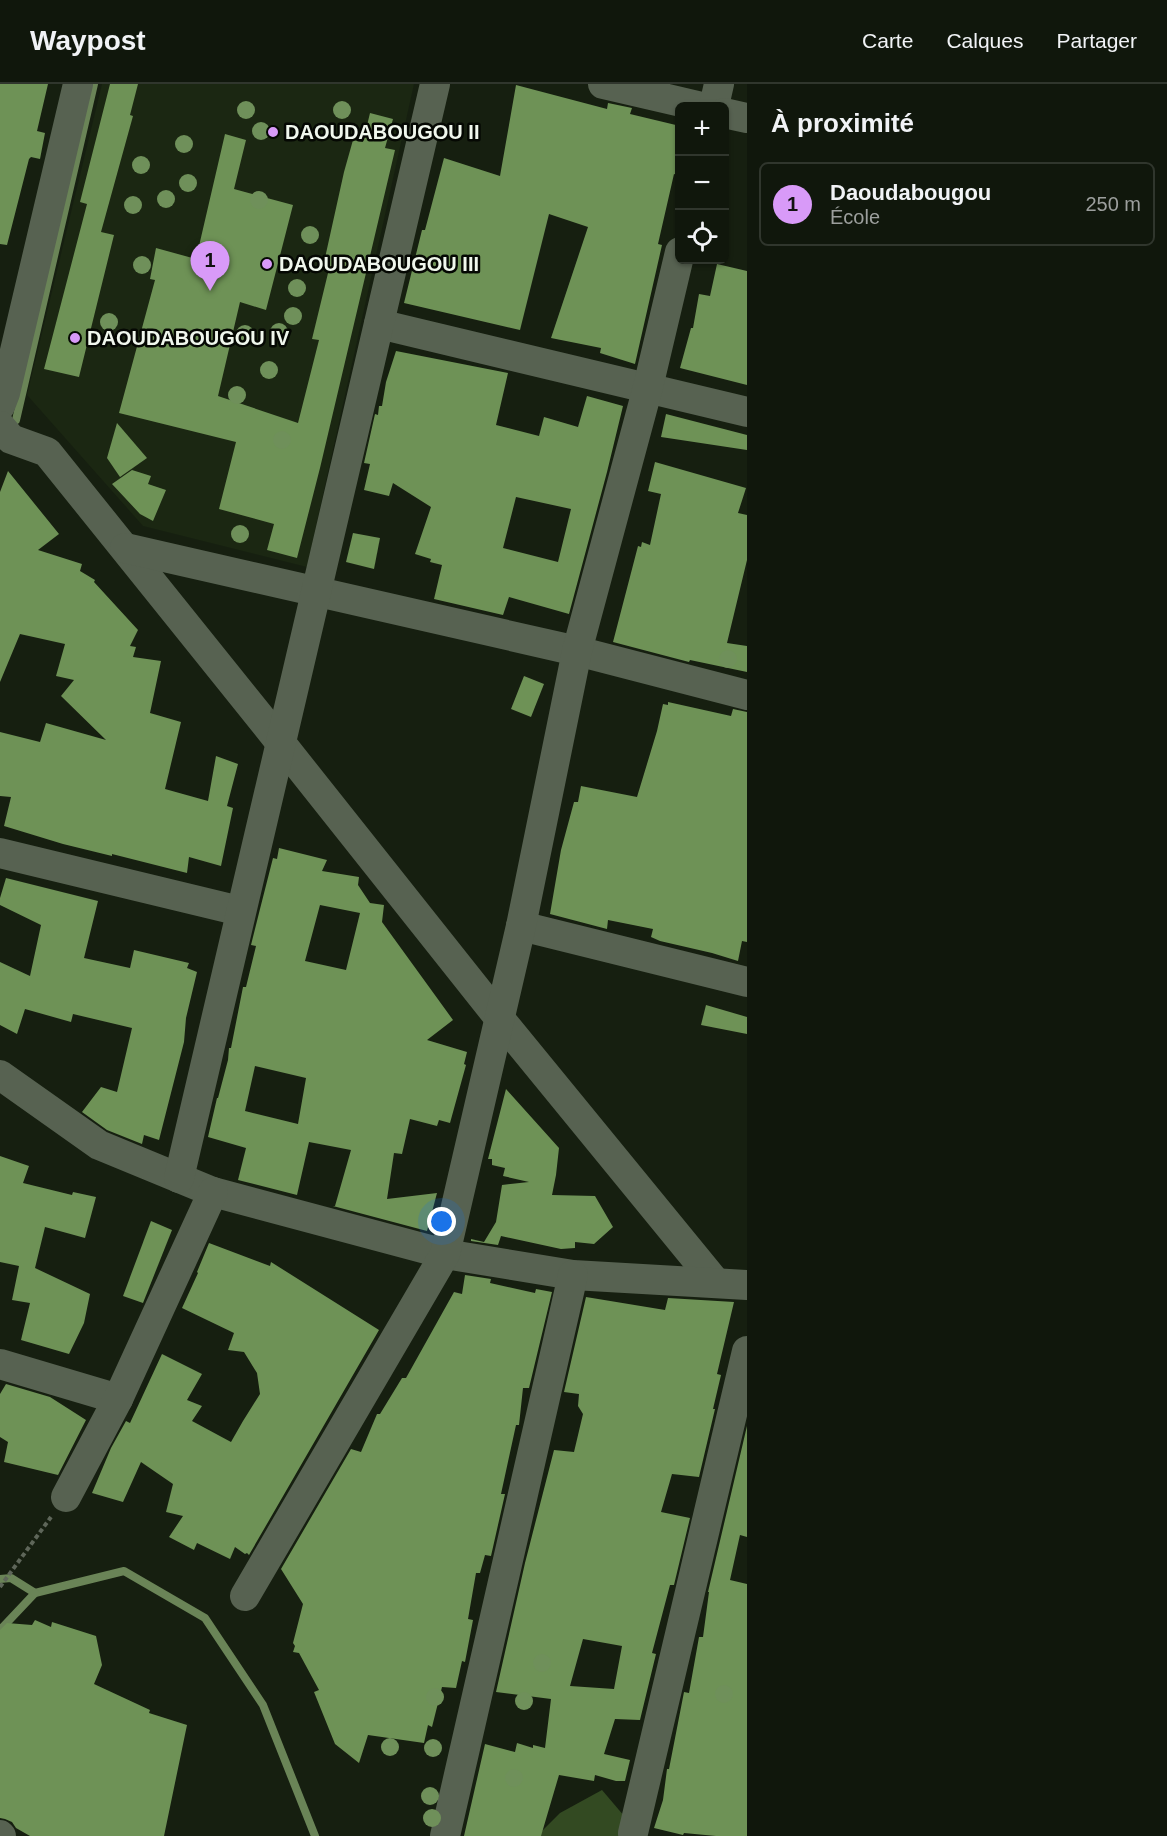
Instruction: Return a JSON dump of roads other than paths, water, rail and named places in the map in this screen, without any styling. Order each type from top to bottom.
[{"type":"street","points":[[2,396],[78,84]]},
{"type":"street","points":[[178,1178],[435,84]]},
{"type":"street","points":[[603,84],[681,102]]},
{"type":"street","points":[[715,102],[719,84]]},
{"type":"street","points":[[729,114],[747,118]]},
{"type":"street","points":[[245,1596],[445,1254],[521,926],[577,651],[648,387],[677,264]]},
{"type":"street","points":[[379,324],[747,412]]},
{"type":"street","points":[[4,440],[47,452],[500,1019],[716,1283]]},
{"type":"street","points":[[125,548],[577,651],[747,695]]},
{"type":"street","points":[[0,853],[240,912]]},
{"type":"street","points":[[521,926],[747,982]]},
{"type":"street","points":[[0,1075],[99,1145],[213,1192],[445,1254],[573,1275],[747,1285]]},
{"type":"street","points":[[66,1497],[118,1399],[213,1192]]},
{"type":"street","points":[[445,1836],[573,1275]]},
{"type":"street","points":[[633,1833],[747,1351]]},
{"type":"street","points":[[0,1364],[118,1399]]},
{"type":"waterway","points":[[16,420],[94,84]]},
{"type":"waterway","points":[[0,1579],[11,1578],[35,1593],[124,1571],[205,1618],[263,1705],[315,1836]]},
{"type":"waterway","points":[[0,1630],[35,1593]]},
{"type":"place","name":"DAOUDABOUGOU II","points":[[273,132]]},
{"type":"place","name":"DAOUDABOUGOU III","points":[[267,264]]},
{"type":"place","name":"Daoudabougou","points":[[210,291]]},
{"type":"place","name":"DAOUDABOUGOU IV","points":[[75,338]]}]
